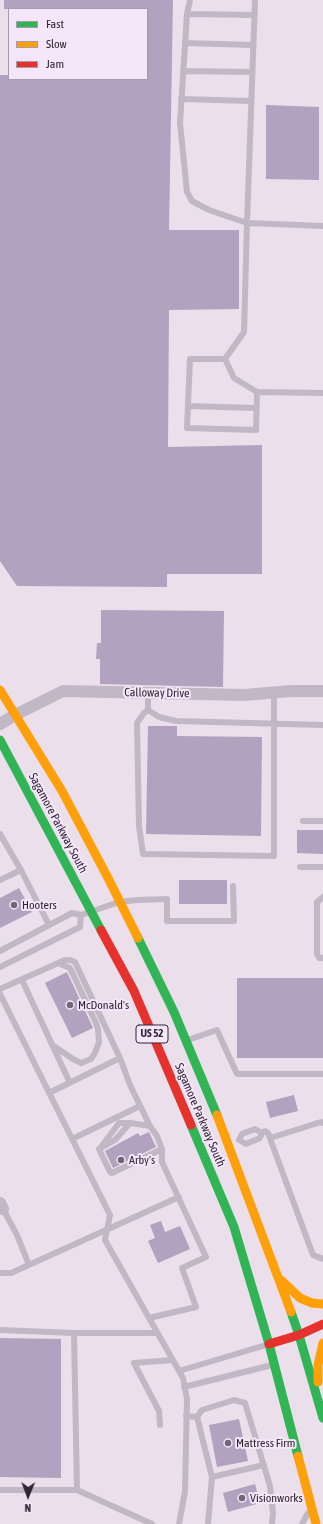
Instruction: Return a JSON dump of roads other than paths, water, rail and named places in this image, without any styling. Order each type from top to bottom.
[{"type":"main road","name":"Sagamore Parkway South","points":[[0,690],[62,791],[174,1012],[229,1144],[298,1335],[322,1416]]},
{"type":"main road","name":"Sagamore Parkway South","points":[[0,740],[134,991],[234,1227],[275,1364],[316,1524]]},
{"type":"main road","name":"US 52","points":[[277,1276],[300,1298],[312,1303],[323,1304]]},
{"type":"main road","points":[[298,1335],[311,1322],[323,1315]]},
{"type":"main road","points":[[269,1344],[298,1335],[323,1324]]},
{"type":"main road","points":[[322,1416],[318,1386],[318,1365],[323,1343]]},
{"type":"street","name":"Calloway Drive","points":[[0,724],[15,714],[63,691],[244,695],[274,692],[323,691]]},
{"type":"lane","points":[[190,0],[187,14],[180,123],[187,192],[192,201],[209,210],[247,223],[323,226]]},
{"type":"lane","points":[[225,359],[244,332],[255,0]]},
{"type":"lane","points":[[187,14],[255,15]]},
{"type":"lane","points":[[185,43],[253,45]]},
{"type":"lane","points":[[183,71],[252,72]]},
{"type":"lane","points":[[181,99],[251,101]]},
{"type":"lane","points":[[225,359],[190,358],[187,428],[256,430],[257,392]]},
{"type":"lane","points":[[225,359],[234,378],[257,392],[323,393]]},
{"type":"lane","points":[[188,406],[256,408]]},
{"type":"lane","points":[[148,710],[137,723],[139,826],[143,854],[274,856],[274,692]]},
{"type":"lane","points":[[148,693],[148,710]]},
{"type":"lane","points":[[148,710],[159,717],[176,721],[323,726]]},
{"type":"lane","points":[[304,821],[323,821]]},
{"type":"lane","points":[[0,834],[21,870],[49,925]]},
{"type":"lane","points":[[300,867],[323,867]]},
{"type":"lane","points":[[0,880],[21,870]]},
{"type":"lane","points":[[0,950],[72,913],[81,915],[119,902],[167,899],[167,921],[234,921],[233,886]]},
{"type":"lane","points":[[323,898],[317,902],[317,954],[319,958],[323,958]]},
{"type":"lane","points":[[0,967],[80,927],[81,915]]},
{"type":"lane","points":[[0,989],[65,960],[75,962],[120,1058],[130,1085],[150,1126],[157,1136],[162,1149],[162,1162],[206,1257],[182,1268],[196,1307],[149,1318]]},
{"type":"lane","points":[[52,1046],[81,1063],[91,1059],[99,1042],[96,1023],[70,968],[58,963]]},
{"type":"lane","points":[[22,980],[70,1083]]},
{"type":"lane","points":[[0,994],[110,1215],[105,1240],[183,1378],[186,1399],[185,1491],[179,1524]]},
{"type":"lane","points":[[186,1040],[217,1030],[237,1074],[323,1074]]},
{"type":"lane","points":[[49,1093],[120,1058]]},
{"type":"lane","points":[[72,1139],[140,1106]]},
{"type":"lane","points":[[270,1138],[321,1122],[323,1123]]},
{"type":"lane","points":[[150,1126],[130,1123],[115,1140],[99,1149],[110,1172],[112,1173],[162,1149]]},
{"type":"lane","points":[[229,1144],[239,1140],[242,1134],[255,1129],[268,1133],[313,1255],[323,1259]]},
{"type":"lane","points":[[239,1140],[246,1144],[260,1138],[262,1132]]},
{"type":"lane","points":[[0,1273],[11,1273],[179,1197]]},
{"type":"lane","points":[[1,1206],[17,1235],[29,1265]]},
{"type":"lane","points":[[0,1330],[74,1333],[157,1333]]},
{"type":"lane","points":[[74,1333],[77,1490]]},
{"type":"lane","points":[[179,1371],[269,1344]]},
{"type":"lane","points":[[160,1425],[159,1411],[134,1363],[172,1360]]},
{"type":"lane","points":[[184,1387],[275,1364]]},
{"type":"lane","points":[[208,1524],[212,1477],[197,1417],[202,1410],[234,1400],[245,1403],[264,1465],[270,1486],[273,1513],[272,1524]]},
{"type":"lane","points":[[186,1416],[197,1417]]},
{"type":"lane","points":[[212,1477],[264,1465]]},
{"type":"lane","points":[[0,1490],[77,1490],[148,1523]]},
{"type":"lane","points":[[302,1524],[311,1504]]},
{"type":"place","name":"Hooters","points":[[14,905]]},
{"type":"place","name":"McDonald's","points":[[70,1005]]},
{"type":"place","name":"Arby's","points":[[121,1160]]},
{"type":"place","name":"Mattress Firm","points":[[228,1443]]},
{"type":"place","name":"Visionworks","points":[[242,1498]]}]
